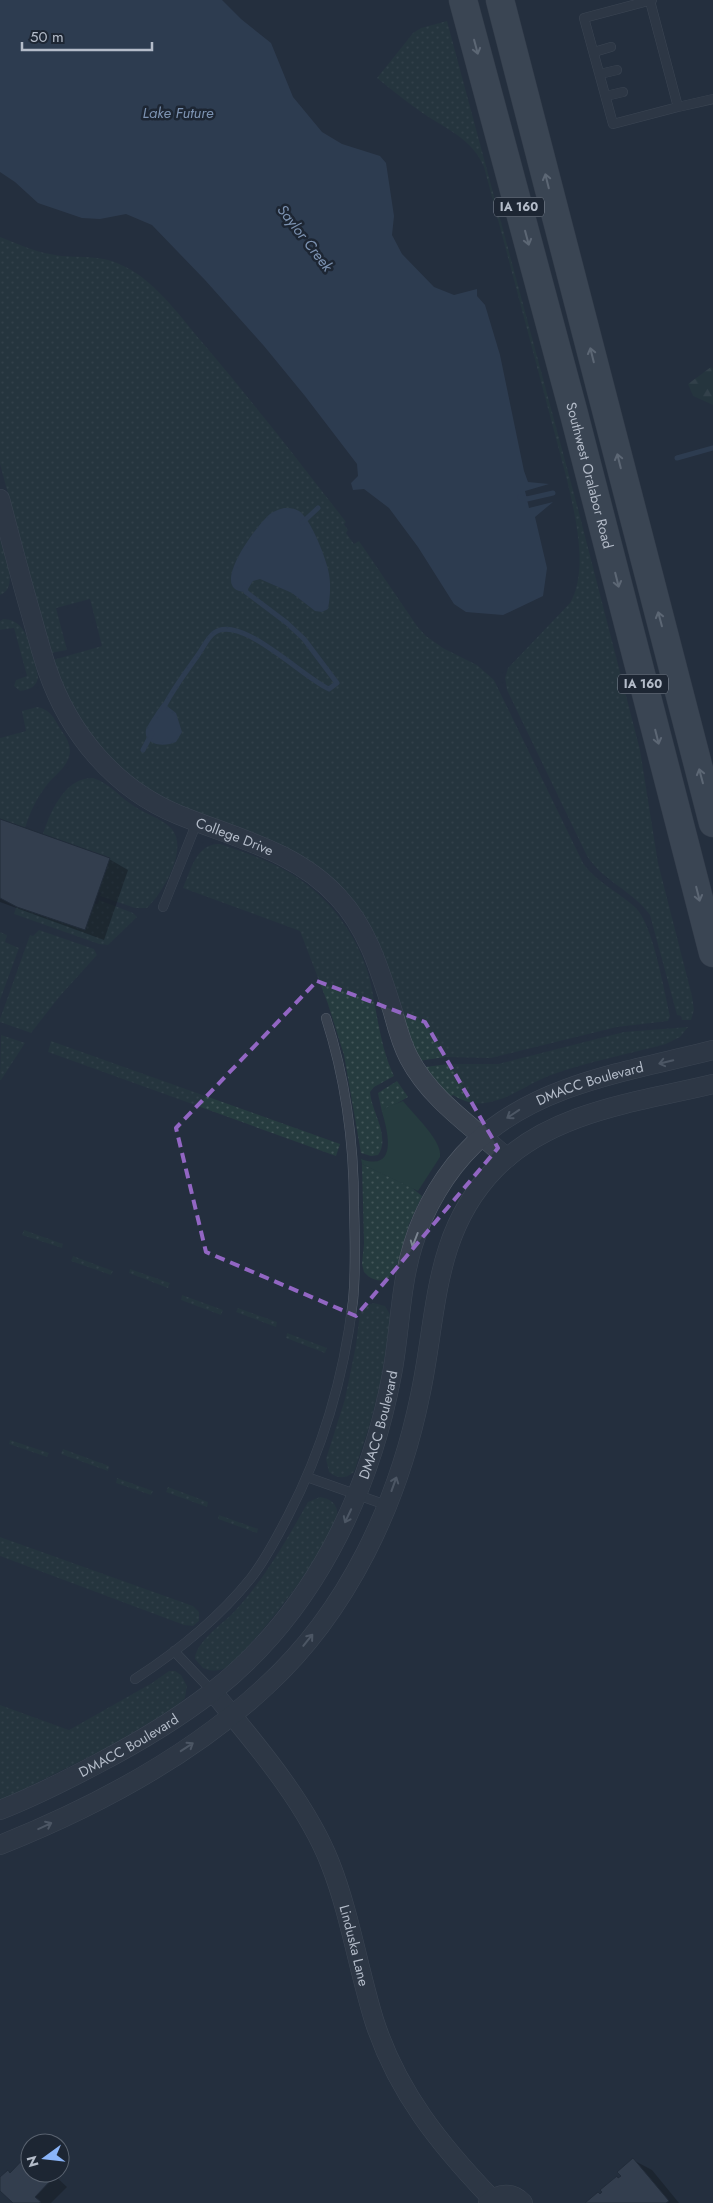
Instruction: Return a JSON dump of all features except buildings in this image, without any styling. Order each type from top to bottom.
[{"type":"main road","name":"Southwest Oralabor Road","points":[[463,0],[574,414],[713,953]]},
{"type":"main road","name":"IA 160","points":[[500,0],[713,823]]},
{"type":"street","name":"College Drive","points":[[0,499],[47,669],[65,712],[94,755],[120,780],[160,807],[286,856],[310,871],[340,899],[356,921],[369,945],[408,1056],[423,1082],[436,1096],[507,1158]]},
{"type":"street","name":"DMACC Boulevard","points":[[0,1810],[64,1782],[157,1730],[212,1692],[250,1658],[287,1617],[320,1568],[358,1494],[377,1436],[389,1388],[413,1245],[434,1197],[462,1156],[483,1136],[520,1109],[557,1092],[713,1050]]},
{"type":"street","name":"DMACC Boulevard","points":[[0,1845],[71,1813],[137,1778],[162,1764],[232,1716],[268,1685],[327,1616],[351,1580],[372,1540],[386,1505],[404,1456],[420,1398],[431,1339],[439,1276],[445,1253],[454,1228],[470,1201],[489,1176],[507,1158],[535,1138],[581,1117],[713,1084]]},
{"type":"street","name":"Linduska Lane","points":[[212,1692],[306,1815],[326,1855],[349,1921],[375,2021],[384,2047],[408,2097],[438,2139],[490,2201],[501,2195],[510,2195],[523,2203]]},
{"type":"lane","points":[[678,107],[665,57],[654,35],[651,0],[634,2],[584,18],[613,124],[713,99]]},
{"type":"lane","points":[[594,52],[611,47]]},
{"type":"lane","points":[[655,60],[665,57]]},
{"type":"lane","points":[[600,74],[617,70]]},
{"type":"lane","points":[[661,83],[671,80]]},
{"type":"lane","points":[[606,96],[623,92]]},
{"type":"lane","points":[[163,907],[197,822]]},
{"type":"lane","points":[[135,1679],[174,1652],[210,1622],[252,1577],[266,1558],[307,1477],[340,1380],[353,1299],[355,1254],[354,1169],[347,1097],[342,1072],[326,1018]]},
{"type":"lane","points":[[307,1477],[386,1505]]},
{"type":"lane","points":[[174,1652],[212,1692]]},
{"type":"highlighted area","points":[[317,981],[425,1022],[498,1148],[356,1316],[206,1252],[176,1128]]},
{"type":"green space","points":[[447,21],[577,505],[640,750],[658,863],[692,996],[694,1010],[691,1020],[682,1020],[681,1016],[677,1015],[650,915],[635,899],[601,872],[587,856],[507,690],[505,678],[508,668],[570,603],[576,590],[579,575],[579,542],[567,480],[484,167],[479,157],[466,142],[418,110],[377,78],[413,33],[421,28]]},
{"type":"green space","points":[[0,237],[44,253],[109,260],[130,269],[142,277],[174,308],[311,476],[346,522],[344,524],[348,530],[346,533],[354,544],[359,541],[417,626],[426,636],[443,648],[477,665],[494,680],[583,863],[594,876],[629,902],[642,916],[648,928],[657,959],[670,1016],[668,1021],[617,1027],[491,1058],[445,1057],[419,1061],[348,898],[182,810],[115,767],[76,717],[53,660],[102,646],[90,599],[56,608],[67,650],[51,653],[0,464]]},
{"type":"green space","points":[[711,367],[713,369],[713,405],[693,396],[688,384]]},
{"type":"green space","points":[[0,539],[10,578],[6,591],[0,595]]},
{"type":"green space","points":[[3,619],[12,620],[19,625],[29,640],[38,677],[34,686],[29,689],[20,691],[14,686],[16,680],[27,676],[14,628],[0,630],[0,621]]},
{"type":"green space","points":[[37,707],[45,710],[53,717],[69,744],[70,751],[67,762],[47,784],[38,798],[25,828],[0,819],[0,738],[26,731],[22,711]]},
{"type":"green space","points":[[93,778],[108,786],[136,807],[167,824],[176,837],[176,859],[172,871],[160,893],[147,908],[135,908],[100,896],[101,893],[98,891],[110,858],[43,834],[55,806],[67,789],[83,779]]},
{"type":"green space","points":[[220,844],[273,864],[304,882],[330,905],[358,948],[370,980],[385,1053],[394,1076],[374,1087],[370,1092],[381,1132],[381,1148],[378,1155],[371,1156],[361,1153],[344,1055],[328,1004],[300,931],[183,888],[192,866],[200,853],[205,848]]},
{"type":"green space","points":[[99,900],[133,913],[137,917],[108,945],[99,944],[14,914],[17,905],[98,904]]},
{"type":"green space","points":[[39,930],[94,949],[97,955],[59,997],[31,1033],[0,1022],[0,1019],[30,935],[33,936]]},
{"type":"green space","points":[[0,932],[7,935],[5,942],[19,948],[0,1000]]},
{"type":"green space","points":[[688,1027],[680,1037],[666,1044],[565,1070],[543,1078],[511,1095],[485,1103],[472,1103],[453,1095],[451,1096],[442,1089],[425,1067],[449,1064],[498,1064],[624,1032]]},
{"type":"green space","points":[[1,1035],[25,1043],[0,1080]]},
{"type":"green space","points":[[51,1041],[340,1144],[336,1156],[48,1052]]},
{"type":"green space","points":[[397,1081],[408,1097],[382,1112],[378,1093]]},
{"type":"green space","points":[[403,1101],[432,1136],[440,1151],[440,1157],[418,1191],[362,1164],[361,1159],[373,1162],[381,1160],[385,1155],[388,1148],[388,1139],[382,1112],[385,1108]]},
{"type":"green space","points":[[362,1164],[411,1187],[422,1196],[409,1224],[395,1271],[393,1275],[383,1280],[376,1280],[368,1276],[364,1272],[362,1264],[364,1244]]},
{"type":"green space","points":[[24,1230],[63,1244],[62,1248],[22,1235]]},
{"type":"green space","points":[[73,1256],[113,1271],[111,1275],[71,1261]]},
{"type":"green space","points":[[130,1269],[170,1283],[168,1288],[129,1273]]},
{"type":"green space","points":[[182,1295],[223,1310],[221,1315],[181,1300]]},
{"type":"green space","points":[[374,1303],[385,1306],[391,1316],[381,1380],[369,1427],[354,1472],[345,1477],[338,1477],[329,1472],[326,1459],[345,1399],[356,1345],[360,1313],[365,1306]]},
{"type":"green space","points":[[238,1308],[277,1322],[276,1327],[236,1312]]},
{"type":"green space","points":[[287,1333],[327,1348],[325,1353],[286,1338]]},
{"type":"green space","points":[[10,1440],[49,1453],[47,1457],[9,1444]]},
{"type":"green space","points":[[63,1449],[109,1466],[108,1471],[61,1454]]},
{"type":"green space","points":[[117,1478],[153,1491],[151,1495],[116,1483]]},
{"type":"green space","points":[[168,1487],[208,1502],[207,1507],[166,1492]]},
{"type":"green space","points":[[320,1497],[330,1500],[337,1510],[335,1523],[310,1567],[272,1618],[237,1658],[225,1668],[219,1670],[203,1668],[195,1659],[199,1647],[233,1613],[265,1574],[308,1502]]},
{"type":"green space","points":[[219,1515],[258,1529],[257,1533],[218,1519]]},
{"type":"green space","points":[[0,1537],[193,1606],[199,1612],[199,1621],[193,1626],[184,1625],[0,1556]]},
{"type":"green space","points":[[169,1671],[175,1671],[181,1675],[187,1686],[185,1698],[174,1708],[107,1748],[0,1801],[0,1705],[69,1730],[152,1683]]},
{"type":"water","name":"Lake Future","points":[[0,0],[222,0],[241,19],[271,43],[293,97],[322,132],[342,144],[380,156],[386,163],[394,216],[392,235],[402,254],[434,287],[454,295],[477,289],[477,296],[485,305],[500,355],[524,471],[528,482],[549,484],[525,491],[529,508],[553,502],[535,517],[547,568],[543,596],[503,615],[466,612],[454,604],[418,547],[389,508],[364,489],[353,490],[351,483],[358,476],[357,464],[305,396],[264,346],[205,280],[152,225],[126,214],[100,219],[82,218],[38,203],[15,182],[0,172]]},
{"type":"water","points":[[284,508],[295,509],[304,515],[322,550],[330,578],[330,596],[328,609],[322,612],[315,611],[292,593],[260,579],[253,581],[246,592],[235,589],[231,582],[232,571],[237,559],[253,533],[270,514]]},
{"type":"water","points":[[163,703],[176,713],[182,732],[176,742],[161,745],[148,739],[146,730]]},
{"type":"waterway","name":"Saylor Creek","points":[[677,458],[713,448]]},
{"type":"waterway","name":"Saylor Creek","points":[[520,497],[527,499],[553,493]]},
{"type":"waterway","points":[[302,523],[318,508]]},
{"type":"waterway","points":[[163,709],[210,637],[214,633],[225,629],[239,632],[255,639],[329,689],[337,683],[304,639],[287,623],[246,592],[245,586]]},
{"type":"waterway","points":[[143,750],[152,733]]}]
